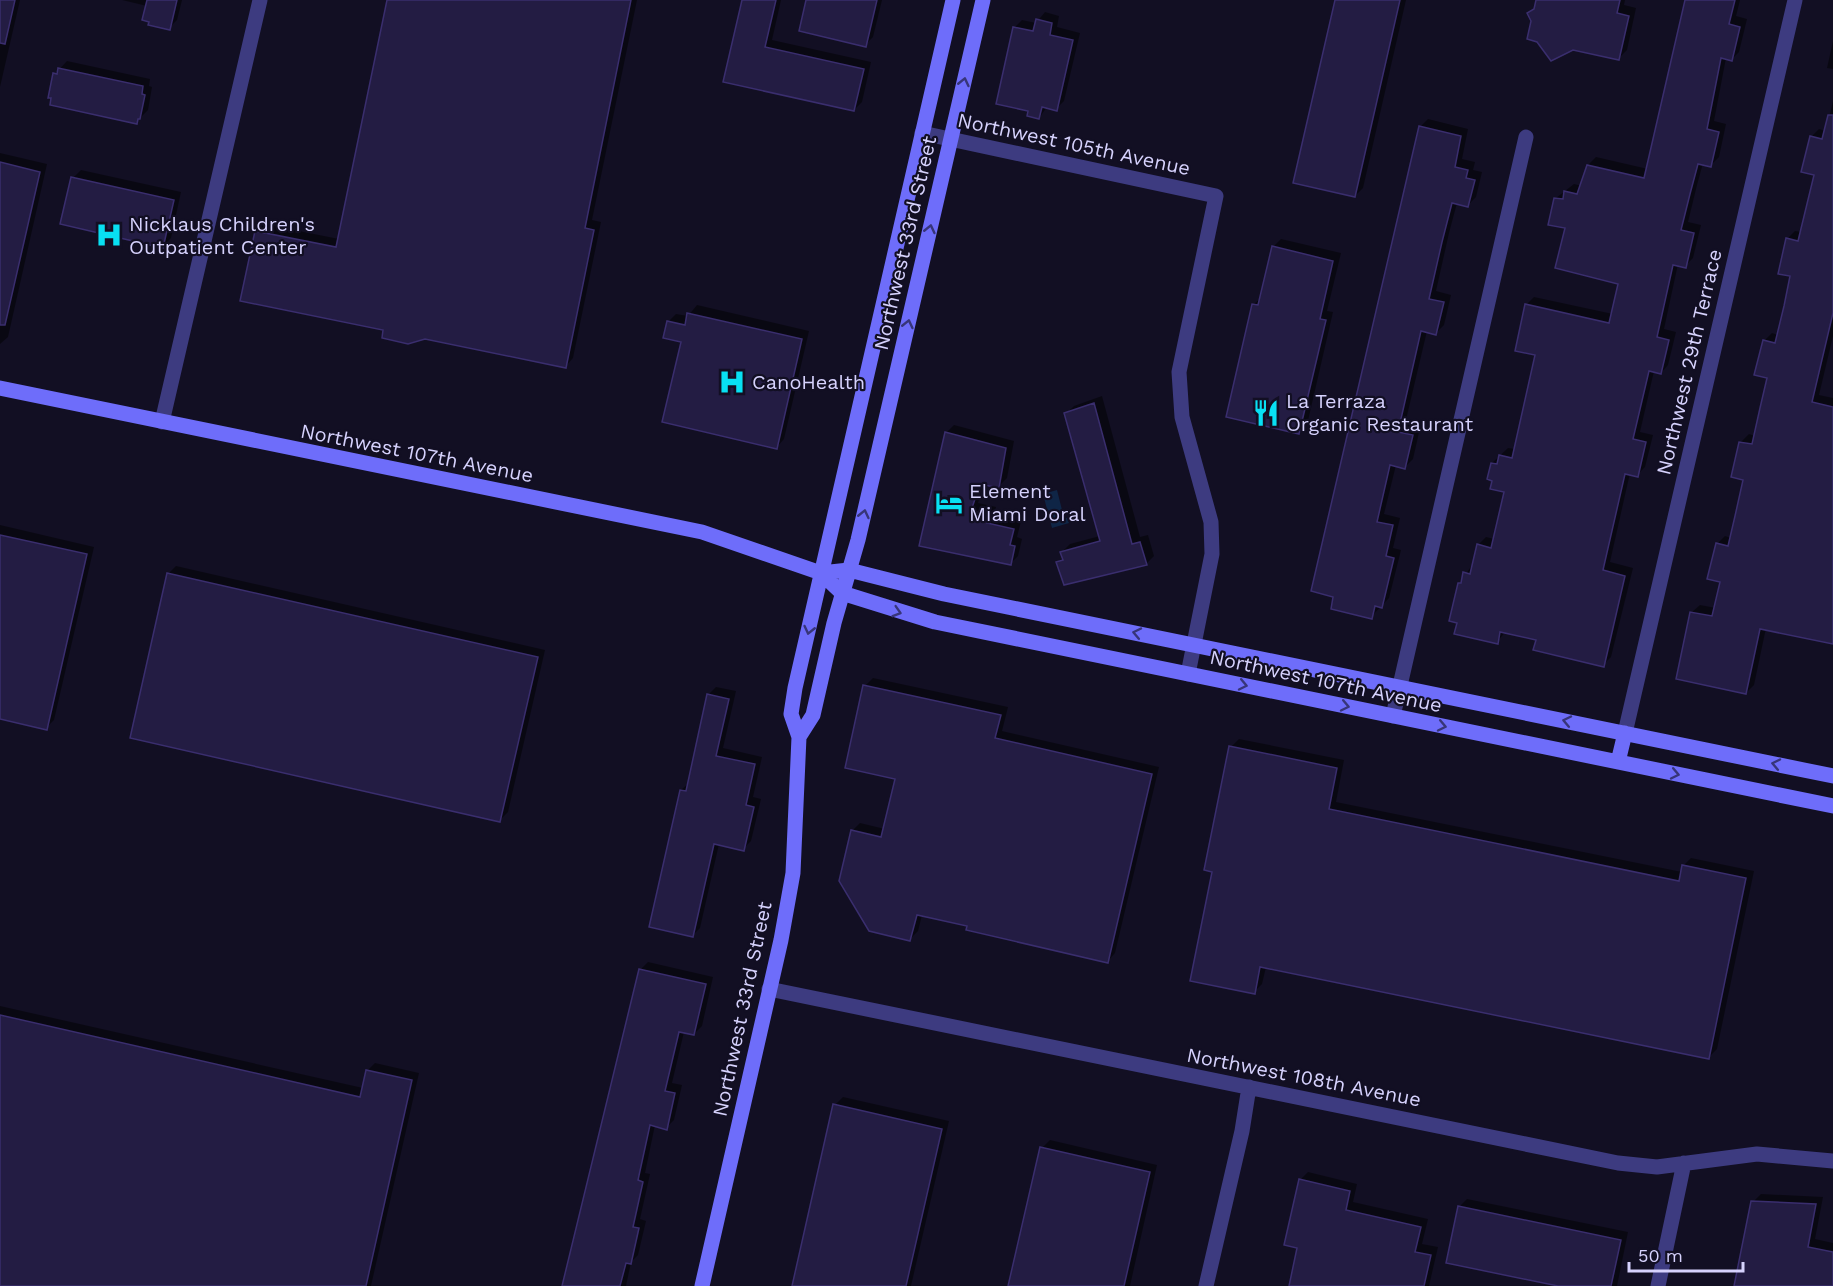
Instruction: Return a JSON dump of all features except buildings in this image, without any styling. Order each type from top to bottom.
[{"type":"main road","name":"Northwest 33rd Street","points":[[702,1286],[784,922],[796,849],[799,737],[791,714],[792,708],[953,0]]},
{"type":"main road","name":"Northwest 33rd Street","points":[[799,737],[813,716],[983,0]]},
{"type":"main road","name":"Northwest 107th Avenue","points":[[0,388],[687,529],[743,545],[821,573],[842,593],[927,620],[1833,806]]},
{"type":"main road","name":"Northwest 107th Avenue","points":[[821,573],[849,570],[936,592],[1833,776]]},
{"type":"main road","points":[[1618,762],[1625,733]]},
{"type":"street","points":[[162,422],[260,0]]},
{"type":"street","name":"Northwest 29th Terrace","points":[[1625,733],[1795,0]]},
{"type":"street","name":"Northwest 105th Avenue","points":[[922,133],[1216,196],[1179,372],[1182,417],[1209,510],[1212,535],[1212,554],[1194,645]]},
{"type":"street","points":[[1393,716],[1526,137]]},
{"type":"street","points":[[1188,674],[1194,645]]},
{"type":"street","name":"Northwest 108th Avenue","points":[[769,989],[1618,1164],[1646,1167],[1757,1154],[1833,1161]]},
{"type":"street","points":[[1206,1286],[1242,1131],[1249,1087]]},
{"type":"street","points":[[1658,1286],[1684,1163]]},
{"type":"water","points":[[1057,490],[1064,518],[1067,518],[1069,523],[1052,528],[1043,494]]},
{"type":"place","name":"Nicklaus Children's Outpatient Center","points":[[109,235]]},
{"type":"place","name":"CanoHealth","points":[[732,382]]},
{"type":"place","name":"La Terraza Organic Restaurant","points":[[1266,413]]},
{"type":"place","name":"Element Miami Doral","points":[[949,503]]}]
